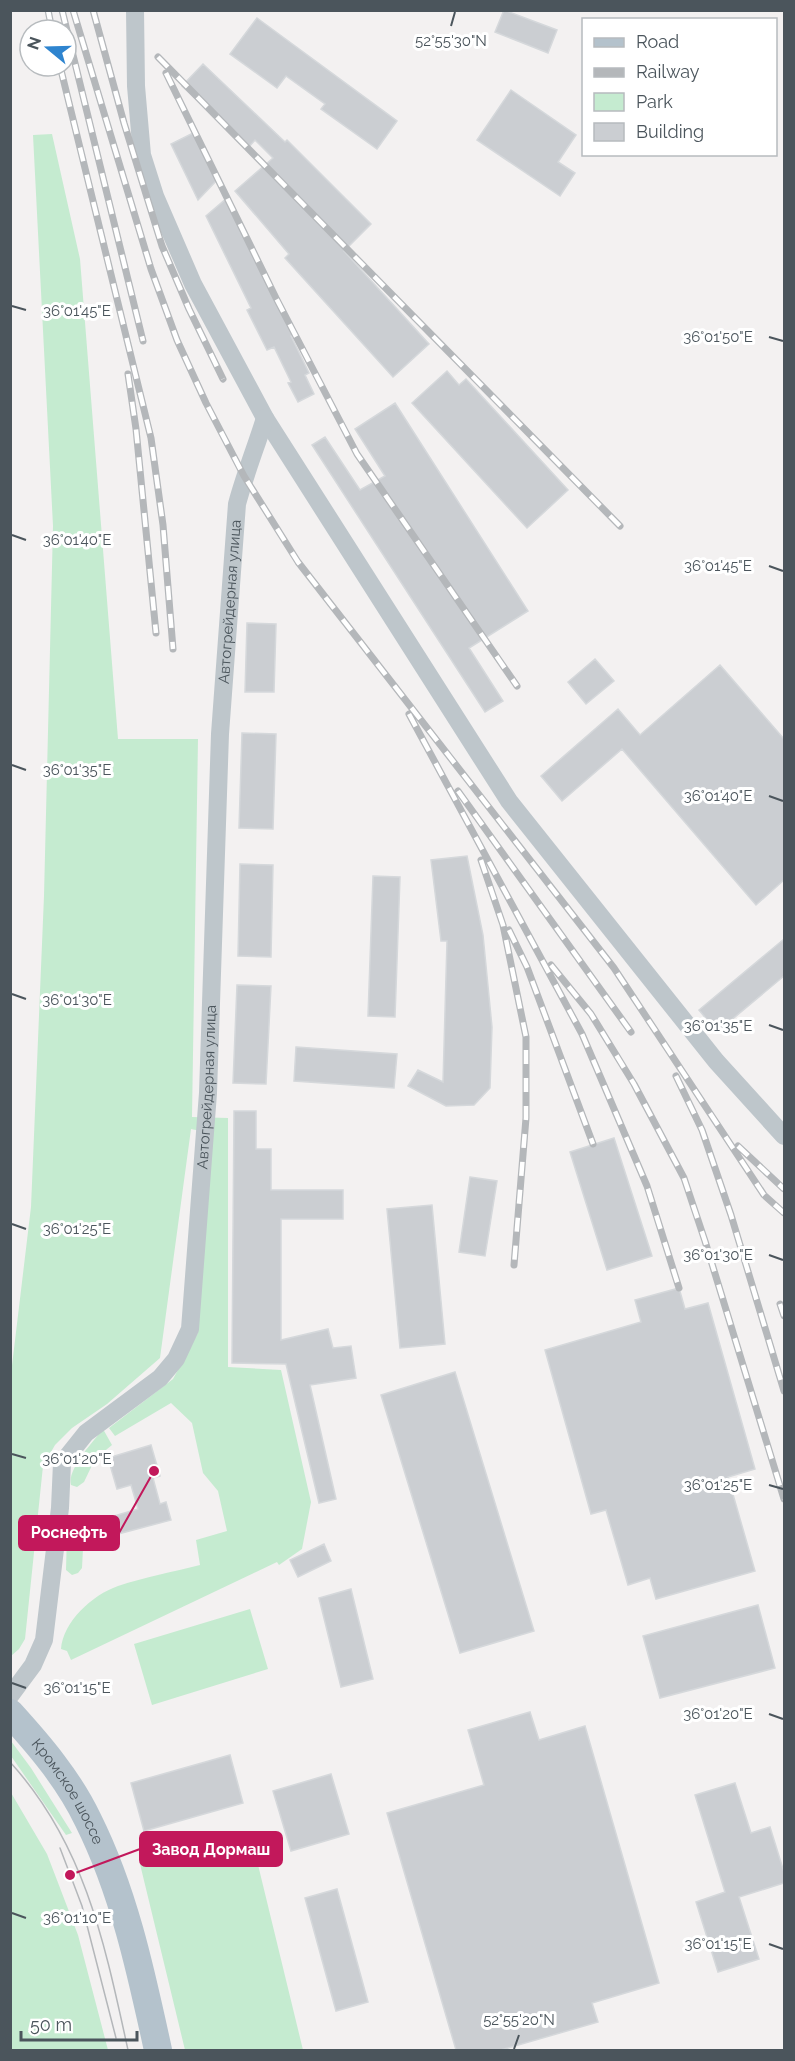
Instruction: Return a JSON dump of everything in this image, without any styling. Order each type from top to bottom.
[{"type":"main road","name":"Кромское шоссе","points":[[10,1713],[60,1774],[87,1818],[106,1858],[138,1956],[158,2050]]},
{"type":"street","points":[[135,10],[136,86],[142,155],[155,196],[193,284],[265,418],[509,801],[716,1061],[784,1136]]},
{"type":"street","name":"Автогрейдерная улица","points":[[10,1696],[33,1665],[44,1640],[62,1464],[86,1433],[160,1378],[176,1359],[190,1329],[208,1093],[220,734],[237,504],[244,476],[265,418]]},
{"type":"green space","points":[[52,134],[80,259],[118,739],[198,739],[192,1117],[228,1118],[228,1367],[281,1370],[311,1502],[302,1549],[279,1565],[277,1562],[71,1660],[67,1651],[61,1649],[63,1639],[73,1620],[89,1603],[118,1586],[200,1565],[196,1540],[227,1531],[218,1491],[203,1473],[192,1423],[171,1403],[115,1436],[109,1428],[173,1379],[198,1333],[210,1133],[191,1129],[160,1358],[107,1404],[72,1428],[55,1445],[43,1466],[25,1639],[11,1656],[10,1382],[31,1207],[44,896],[53,526],[33,135]]},
{"type":"green space","points":[[103,1429],[112,1445],[95,1459],[84,1482],[77,1487],[71,1485],[73,1471],[77,1464]]},
{"type":"green space","points":[[72,1525],[79,1525],[84,1529],[82,1568],[78,1573],[72,1575],[66,1570],[67,1533]]},
{"type":"green space","points":[[250,1609],[268,1669],[152,1705],[134,1644]]},
{"type":"green space","points":[[11,1741],[72,1833],[66,1835],[11,1756]]},
{"type":"green space","points":[[10,1791],[47,1854],[78,1935],[108,2050],[11,2050]]},
{"type":"green space","points":[[251,1836],[303,2050],[185,2050],[140,1864]]},
{"type":"building","points":[[504,10],[557,30],[548,53],[495,32]]},
{"type":"building","points":[[257,18],[397,121],[377,149],[321,109],[325,104],[286,76],[277,88],[230,54]]},
{"type":"building","points":[[203,64],[285,142],[287,140],[371,224],[344,251],[429,344],[393,377],[285,258],[289,254],[235,191],[273,158],[255,140],[248,148],[182,86]]},
{"type":"building","points":[[511,90],[576,135],[558,162],[575,173],[560,196],[477,140]]},
{"type":"building","points":[[195,132],[218,179],[198,200],[171,144]]},
{"type":"building","points":[[227,198],[294,334],[291,336],[309,373],[305,375],[314,394],[298,402],[274,347],[267,350],[247,310],[251,308],[206,216]]},
{"type":"building","points":[[447,371],[459,385],[466,379],[568,490],[527,528],[412,403]]},
{"type":"building","points":[[395,403],[528,611],[469,648],[503,701],[485,712],[312,445],[325,437],[360,490],[385,476],[355,429]]},
{"type":"building","points":[[247,623],[276,624],[274,692],[245,692]]},
{"type":"building","points":[[595,659],[614,681],[586,704],[568,682]]},
{"type":"building","points":[[720,665],[784,739],[784,880],[756,905],[622,749],[562,801],[541,776],[618,709],[640,735]]},
{"type":"building","points":[[242,733],[276,734],[273,829],[239,828]]},
{"type":"building","points":[[467,856],[483,935],[492,1027],[490,1088],[474,1105],[446,1106],[408,1086],[418,1070],[443,1082],[447,941],[441,941],[431,860]]},
{"type":"building","points":[[240,864],[273,865],[271,957],[238,956]]},
{"type":"building","points":[[373,876],[400,877],[395,1017],[368,1016]]},
{"type":"building","points":[[784,939],[784,976],[717,1032],[699,1010]]},
{"type":"building","points":[[237,985],[271,986],[266,1084],[233,1083]]},
{"type":"building","points":[[296,1047],[397,1054],[394,1088],[294,1081]]},
{"type":"building","points":[[234,1111],[256,1111],[256,1149],[271,1149],[271,1190],[343,1190],[343,1219],[281,1219],[281,1340],[328,1329],[333,1348],[351,1346],[356,1378],[310,1385],[336,1499],[319,1503],[286,1364],[232,1363]]},
{"type":"building","points":[[614,1138],[652,1256],[607,1270],[570,1152]]},
{"type":"building","points":[[470,1177],[497,1181],[485,1256],[459,1252]]},
{"type":"building","points":[[432,1205],[445,1344],[400,1348],[387,1209]]},
{"type":"building","points":[[679,1288],[685,1309],[708,1303],[755,1469],[728,1477],[755,1571],[656,1599],[650,1578],[628,1585],[606,1510],[591,1514],[545,1350],[641,1322],[635,1300]]},
{"type":"building","points":[[455,1372],[534,1631],[460,1653],[381,1395]]},
{"type":"building","points":[[151,1445],[160,1476],[153,1478],[160,1504],[166,1502],[171,1520],[118,1534],[114,1516],[138,1509],[131,1485],[117,1489],[108,1458]]},
{"type":"building","points":[[324,1544],[331,1561],[298,1577],[290,1560]]},
{"type":"building","points":[[351,1589],[373,1679],[341,1687],[319,1598]]},
{"type":"building","points":[[758,1605],[775,1668],[660,1698],[643,1636]]},
{"type":"building","points":[[530,1712],[539,1740],[585,1726],[659,1983],[592,2003],[598,2022],[501,2050],[456,2050],[387,1813],[484,1785],[468,1730]]},
{"type":"building","points":[[230,1755],[243,1803],[144,1831],[131,1783]]},
{"type":"building","points":[[331,1774],[349,1834],[291,1851],[273,1791]]},
{"type":"building","points":[[735,1783],[751,1833],[770,1827],[784,1872],[784,1883],[739,1897],[759,1959],[718,1972],[696,1902],[725,1892],[695,1795]]},
{"type":"building","points":[[337,1889],[368,2002],[336,2011],[305,1898]]},
{"type":"tram line","points":[[10,1762],[36,1794],[57,1827],[74,1861],[100,1934],[128,2050]]},
{"type":"tram line","points":[[60,1848],[82,1906],[116,2038]]},
{"type":"railway","points":[[48,10],[50,18]]},
{"type":"railway","points":[[62,10],[143,341]]},
{"type":"railway","points":[[73,10],[151,269],[177,340],[206,403],[244,476],[298,562],[614,968],[764,1195],[784,1213]]},
{"type":"railway","points":[[93,10],[124,123],[162,246],[223,379]]},
{"type":"railway","points":[[158,57],[620,526]]},
{"type":"railway","points":[[166,73],[276,298],[357,454],[517,686]]},
{"type":"railway","points":[[63,78],[151,438],[163,525],[173,649]]},
{"type":"railway","points":[[128,374],[136,429],[156,633]]},
{"type":"railway","points":[[409,714],[582,1034],[647,1186],[679,1288]]},
{"type":"railway","points":[[458,791],[631,1032]]},
{"type":"railway","points":[[481,860],[503,925],[526,1037],[526,1118],[514,1265]]},
{"type":"railway","points":[[509,930],[527,967],[593,1144]]},
{"type":"railway","points":[[551,965],[591,1014],[634,1084],[684,1178],[784,1499]]},
{"type":"railway","points":[[676,1076],[702,1130],[731,1215],[784,1391]]},
{"type":"railway","points":[[738,1146],[784,1189]]},
{"type":"railway","points":[[780,1304],[784,1316]]},
{"type":"place","name":"Роснефть","points":[[154,1471]]},
{"type":"place","name":"Завод Дормаш","points":[[70,1875]]}]
